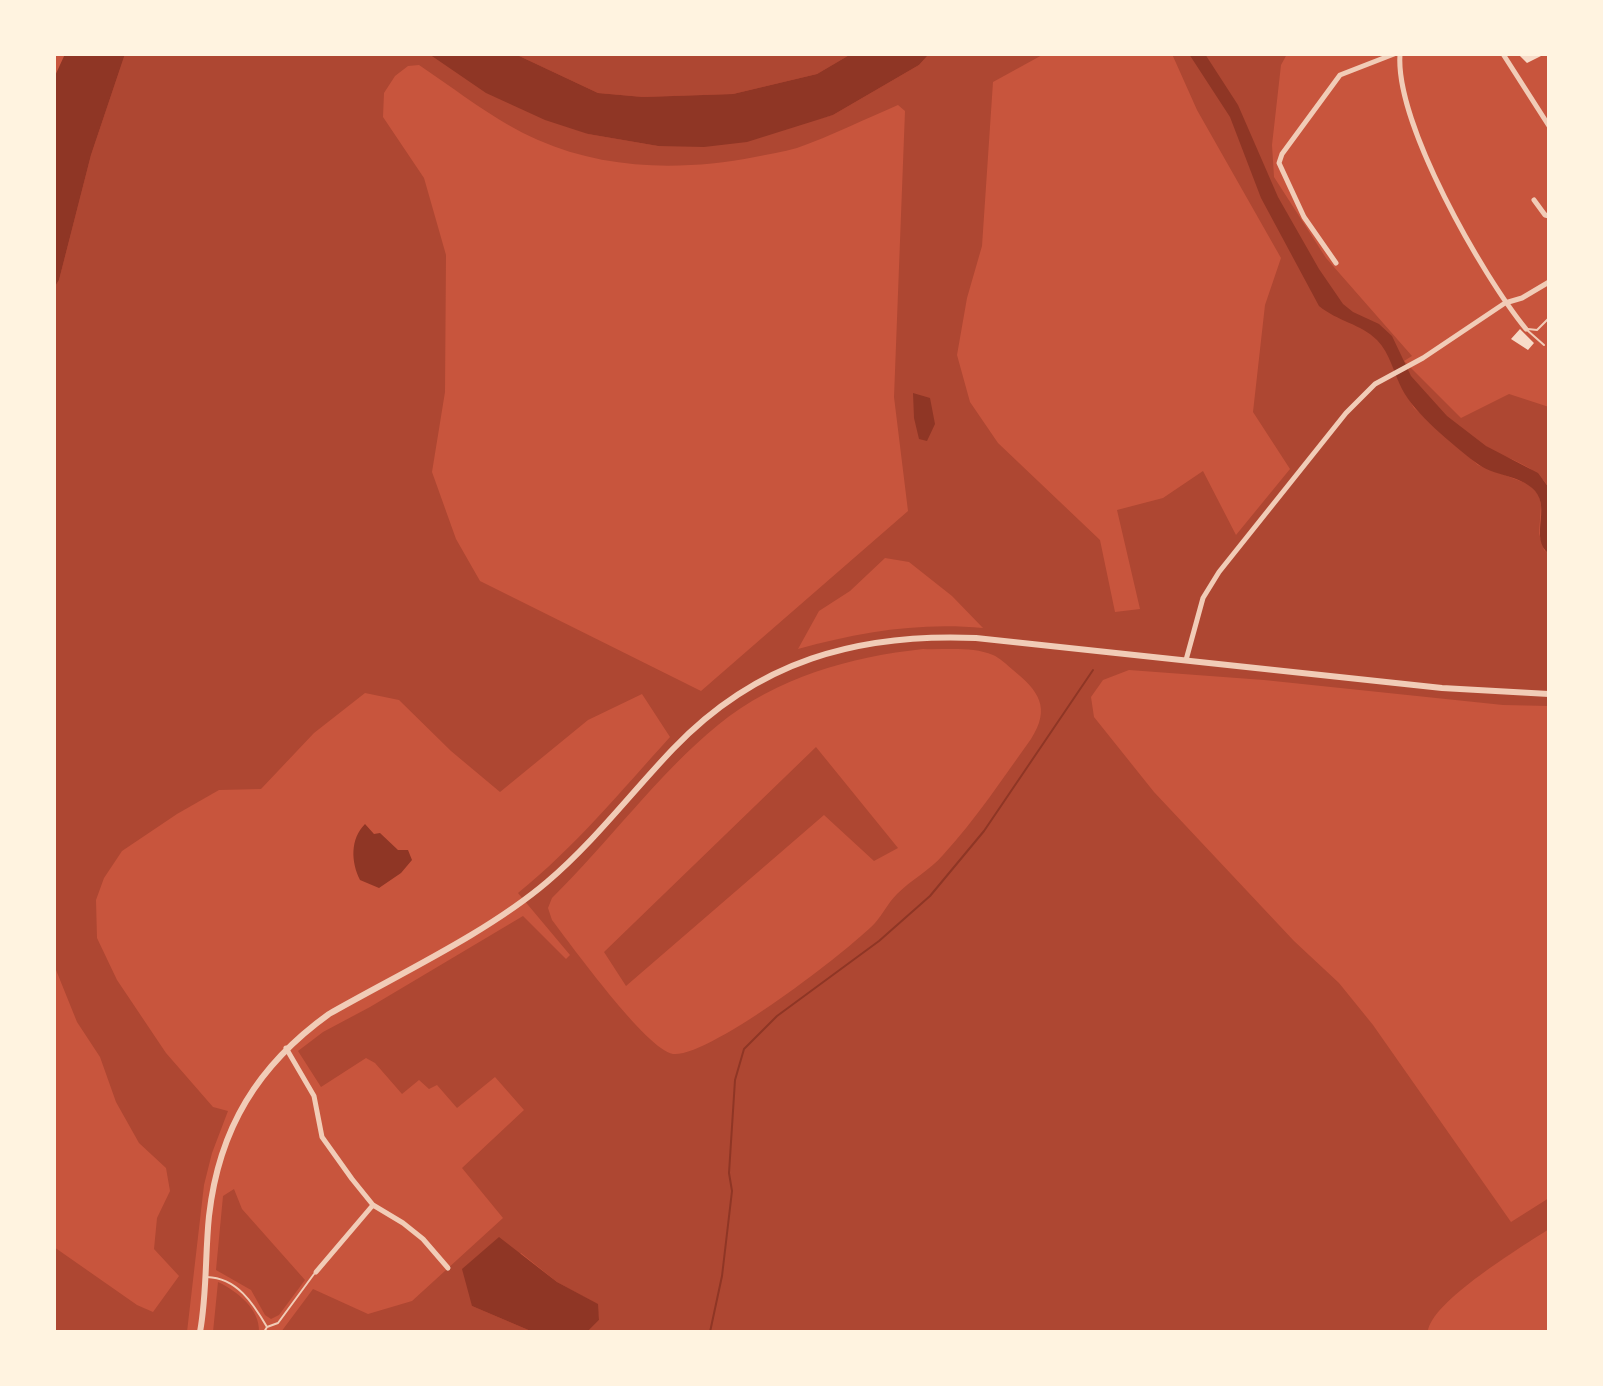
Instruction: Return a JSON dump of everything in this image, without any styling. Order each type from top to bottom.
[{"type":"street","points":[[1336,263],[1304,217],[1279,163],[1282,154],[1340,75],[1394,54]]},
{"type":"street","points":[[1400,54],[1399,74],[1404,97],[1440,187],[1505,303],[1526,329]]},
{"type":"street","points":[[1503,54],[1549,126]]},
{"type":"street","points":[[1534,200],[1549,216]]},
{"type":"street","points":[[1186,660],[1203,598],[1219,572],[1346,413],[1388,376],[1505,303],[1549,282]]},
{"type":"street","points":[[1542,287],[1549,296]]},
{"type":"street","points":[[200,1332],[212,1189],[219,1162],[247,1098],[265,1071],[286,1048],[329,1014],[473,932],[526,898],[573,858],[689,732],[744,691],[793,666],[855,645],[931,636],[976,638],[1442,688],[1549,694]]},
{"type":"street","points":[[286,1048],[314,1096],[322,1137],[373,1205],[423,1239],[448,1268]]},
{"type":"street","points":[[316,1272],[373,1205]]},
{"type":"lane","points":[[1526,329],[1537,330],[1549,318]]},
{"type":"lane","points":[[1526,329],[1544,345]]},
{"type":"lane","points":[[264,1332],[267,1327],[278,1323],[316,1272]]},
{"type":"lane","points":[[205,1277],[224,1279],[234,1285],[254,1305],[267,1327]]},
{"type":"shaded area","points":[[65,54],[125,54],[91,155],[59,280],[54,288],[54,78]]},
{"type":"shaded area","points":[[125,54],[429,54],[588,134],[658,146],[797,125],[833,115],[919,65],[929,54],[1044,54],[993,82],[982,246],[967,298],[957,355],[970,402],[998,443],[1100,540],[1115,612],[1140,609],[1117,510],[1163,498],[1203,471],[1236,535],[1290,469],[1253,412],[1265,305],[1281,258],[1197,110],[1172,54],[1287,54],[1281,65],[1272,145],[1274,177],[1326,258],[1412,356],[1404,361],[1461,418],[1509,394],[1549,407],[1549,488],[1529,468],[1487,447],[1454,424],[1409,374],[1398,380],[1414,408],[1478,465],[1528,484],[1539,495],[1539,533],[1544,550],[1549,554],[1549,706],[1503,705],[1264,680],[1129,670],[1103,680],[1091,697],[1094,717],[1154,792],[1294,941],[1339,983],[1373,1025],[1511,1222],[1549,1198],[1549,1229],[1460,1291],[1433,1320],[1428,1332],[587,1332],[599,1320],[597,1304],[557,1282],[521,1253],[472,1306],[533,1332],[281,1332],[313,1289],[368,1314],[412,1301],[503,1218],[462,1168],[524,1110],[495,1077],[457,1108],[437,1085],[429,1089],[419,1080],[402,1094],[375,1063],[366,1058],[321,1087],[298,1051],[323,1032],[523,916],[566,959],[570,955],[518,893],[578,838],[670,737],[642,694],[588,720],[500,792],[451,751],[399,700],[365,693],[314,733],[261,789],[219,790],[122,851],[104,878],[96,900],[97,938],[117,980],[166,1053],[213,1107],[228,1111],[204,1185],[187,1332],[54,1332],[54,1247],[137,1305],[153,1312],[179,1276],[154,1249],[157,1218],[170,1191],[166,1168],[139,1143],[116,1102],[100,1057],[77,1022],[54,965],[54,288],[59,280],[91,155]],"holes":[[[419,65],[492,115],[538,140],[590,157],[645,165],[728,162],[781,152],[898,105],[905,111],[894,397],[908,511],[701,691],[480,581],[456,539],[432,472],[445,392],[446,255],[424,178],[383,117],[384,93],[395,76],[408,66]],[[885,558],[909,562],[952,596],[983,628],[936,626],[890,630],[798,649],[819,611],[850,591]],[[923,649],[967,649],[998,658],[1030,685],[1039,701],[1040,718],[1031,739],[955,841],[938,860],[897,894],[860,937],[777,1001],[716,1039],[691,1051],[673,1054],[661,1048],[610,995],[552,920],[548,908],[552,898],[654,786],[696,744],[741,708],[815,672]]]},
{"type":"shaded area","points":[[429,54],[515,54],[598,93],[643,97],[733,94],[817,74],[851,54],[929,54],[919,65],[833,115],[747,142],[704,147],[658,146],[588,134],[545,120],[486,93]]},
{"type":"shaded area","points":[[515,54],[851,54],[817,74],[733,94],[643,97],[598,93]]},
{"type":"shaded area","points":[[1189,54],[1205,54],[1238,105],[1278,197],[1343,304],[1379,324],[1392,336],[1411,376],[1447,416],[1486,446],[1538,473],[1549,488],[1549,554],[1541,540],[1541,506],[1535,491],[1522,481],[1482,467],[1445,438],[1408,398],[1377,340],[1319,306],[1261,198],[1230,117]]},
{"type":"shaded area","points":[[913,393],[930,398],[935,424],[927,441],[919,439]]},
{"type":"shaded area","points":[[816,747],[898,848],[874,861],[824,815],[626,986],[604,952]]},
{"type":"shaded area","points":[[365,824],[398,850],[408,850],[412,860],[401,873],[379,888],[360,880],[355,866],[354,844]]},
{"type":"shaded area","points":[[234,1189],[242,1209],[305,1280],[279,1315],[271,1319],[265,1315],[251,1290],[216,1270],[223,1196]]},
{"type":"shaded area","points":[[499,1237],[557,1282],[598,1304],[599,1320],[587,1332],[533,1332],[472,1306],[462,1269]]},
{"type":"shaded area","points":[[218,1282],[233,1290],[251,1308],[259,1332],[213,1332]]},
{"type":"building","points":[[1518,54],[1545,54],[1527,63]]},
{"type":"building","points":[[1520,329],[1534,343],[1528,350],[1511,339]]},
{"type":"waterway","points":[[710,1332],[722,1276],[732,1191],[729,1173],[735,1080],[744,1049],[777,1016],[879,941],[930,896],[984,831],[1093,670]]}]
